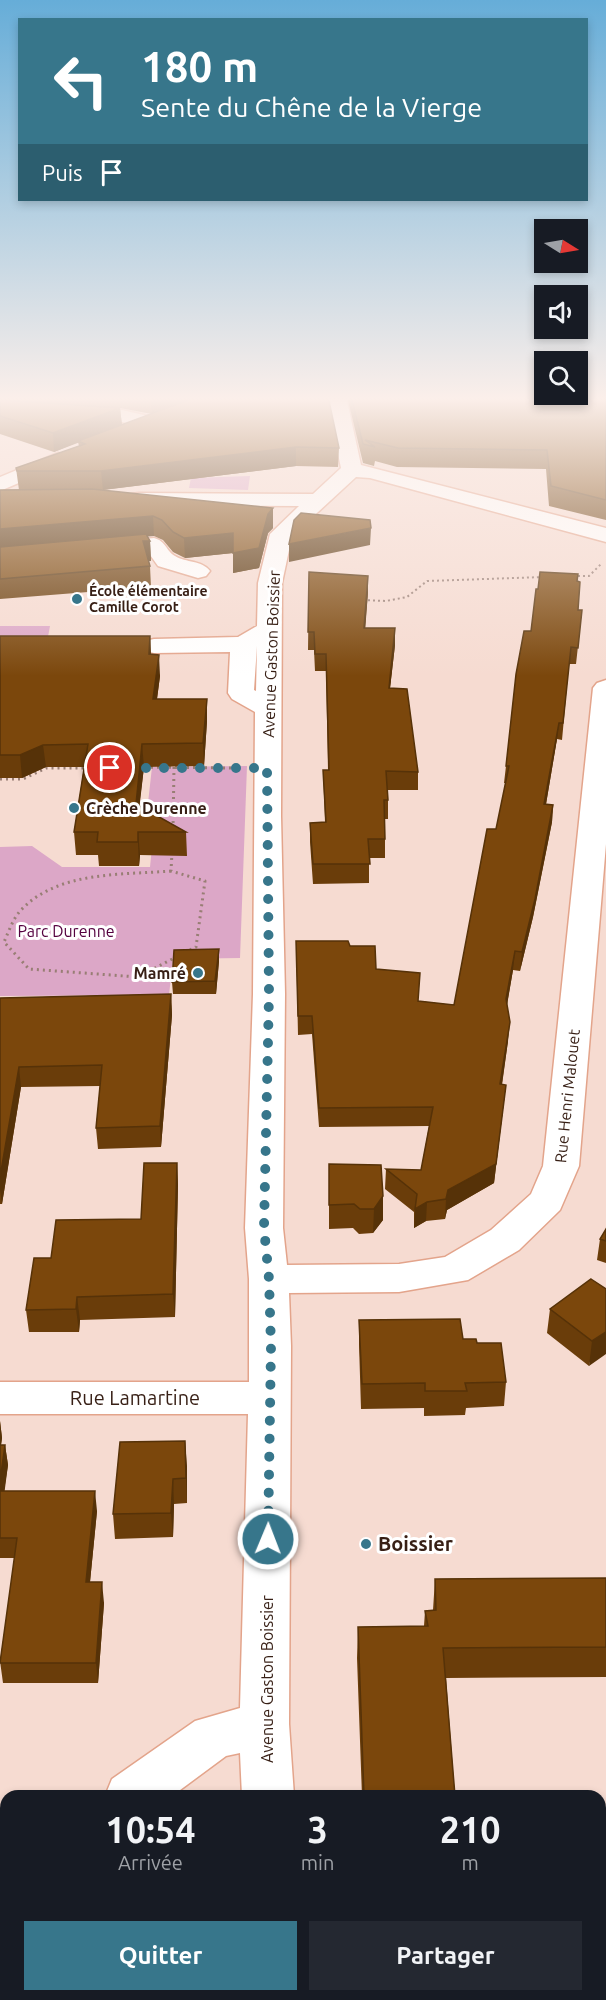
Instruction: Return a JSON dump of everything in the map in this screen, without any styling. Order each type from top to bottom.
[{"type":"street","name":"Avenue Gaston Boissier","points":[[268,1790],[264,1724],[270,1398],[269,1279],[264,1228],[269,994],[267,768],[270,584],[281,534],[327,489]]},
{"type":"street","points":[[438,489],[606,535]]},
{"type":"street","points":[[123,498],[317,500]]},
{"type":"street","points":[[83,551],[154,545],[166,561],[198,571]]},
{"type":"street","points":[[154,645],[243,644],[269,629]]},
{"type":"street","points":[[243,644],[241,693],[268,708]]},
{"type":"street","name":"Rue Henri Malouet","points":[[269,1279],[399,1278],[454,1270],[505,1240],[547,1201],[561,1166],[600,809],[606,688]]},
{"type":"street","name":"Rue Lamartine","points":[[0,1398],[270,1398]]},
{"type":"street","points":[[138,1790],[213,1737],[264,1724]]},
{"type":"path","points":[[567,576],[589,576],[606,561]]},
{"type":"path","points":[[363,600],[386,601],[407,597],[427,581],[544,577]]},
{"type":"path","points":[[128,767],[267,768]]},
{"type":"path","points":[[172,837],[174,767]]},
{"type":"path","points":[[0,779],[22,779],[46,768],[93,768]]},
{"type":"path","points":[[171,871],[172,848]]},
{"type":"path","points":[[171,871],[205,881],[196,947],[138,977],[28,969],[4,942],[20,911],[40,894],[76,880],[171,871]]},
{"type":"green space","points":[[0,626],[50,626],[47,642],[0,643]]},
{"type":"green space","name":"Parc Durenne","points":[[247,766],[240,958],[173,959],[169,995],[0,996],[0,847],[32,846],[62,867],[150,867],[153,837],[145,830],[152,767]]},
{"type":"building","points":[[95,489],[273,508],[268,514],[259,548],[233,553],[233,533],[184,538],[173,532],[162,520],[153,516],[0,529],[0,490]]},
{"type":"building","points":[[564,489],[606,489],[606,500]]},
{"type":"building","points":[[301,513],[370,520],[371,528],[289,544],[294,520]]},
{"type":"building","points":[[146,534],[150,541],[143,541],[150,566],[0,579],[0,547]]},
{"type":"building","points":[[309,572],[368,576],[364,628],[395,628],[389,688],[407,689],[418,772],[386,771],[388,800],[384,800],[385,839],[368,839],[370,864],[313,864],[310,823],[326,822],[323,770],[329,770],[326,654],[315,654],[314,632],[308,632]]},
{"type":"building","points":[[540,572],[578,574],[577,581],[580,582],[578,610],[582,610],[578,648],[571,647],[563,723],[559,723],[544,804],[553,805],[535,899],[522,952],[515,951],[506,999],[510,1022],[500,1084],[506,1085],[496,1164],[448,1190],[446,1199],[427,1202],[415,1209],[417,1194],[386,1169],[421,1170],[433,1107],[319,1108],[312,1016],[298,1016],[296,941],[348,941],[350,946],[375,946],[376,969],[420,973],[418,1001],[454,1005],[487,829],[496,829],[509,766],[506,766],[516,674],[524,631],[531,631]]},
{"type":"building","points":[[0,636],[150,636],[149,654],[159,655],[153,699],[207,699],[203,743],[142,744],[136,804],[186,832],[138,832],[138,842],[97,842],[98,832],[74,832],[88,744],[43,745],[20,755],[0,755]]},
{"type":"building","points":[[219,949],[215,981],[172,982],[174,950]]},
{"type":"building","points":[[171,994],[160,1126],[96,1128],[102,1065],[19,1067],[0,1177],[0,998]]},
{"type":"building","points":[[144,1163],[177,1163],[173,1294],[77,1297],[76,1309],[26,1310],[34,1258],[51,1258],[56,1220],[141,1219]]},
{"type":"building","points":[[329,1164],[381,1165],[383,1196],[374,1209],[360,1209],[354,1204],[329,1205]]},
{"type":"building","points":[[606,1229],[606,1241],[600,1239]]},
{"type":"building","points":[[591,1279],[606,1289],[606,1332],[592,1341],[550,1309]]},
{"type":"building","points":[[460,1319],[463,1339],[476,1339],[477,1343],[501,1343],[506,1382],[465,1383],[467,1391],[425,1391],[425,1383],[362,1384],[359,1320]]},
{"type":"building","points":[[185,1441],[186,1478],[173,1479],[171,1513],[113,1514],[120,1442]]},
{"type":"building","points":[[0,1445],[5,1445],[0,1481]]},
{"type":"building","points":[[0,1491],[95,1491],[86,1582],[102,1582],[96,1663],[0,1663],[17,1538],[0,1538]]},
{"type":"building","points":[[606,1578],[606,1647],[443,1648],[455,1790],[364,1790],[358,1627],[428,1626],[425,1611],[436,1610],[435,1579]]},
{"type":"place","name":"École élémentaire Camille Corot","points":[[77,599]]},
{"type":"place","name":"Crèche Durenne","points":[[74,808]]},
{"type":"place","name":"Mamré","points":[[198,973]]},
{"type":"place","name":"Boissier","points":[[366,1544]]},
{"type":"route","points":[[110,768],[267,768],[269,994],[264,1228],[269,1279],[271,1346],[268,1539]]}]
